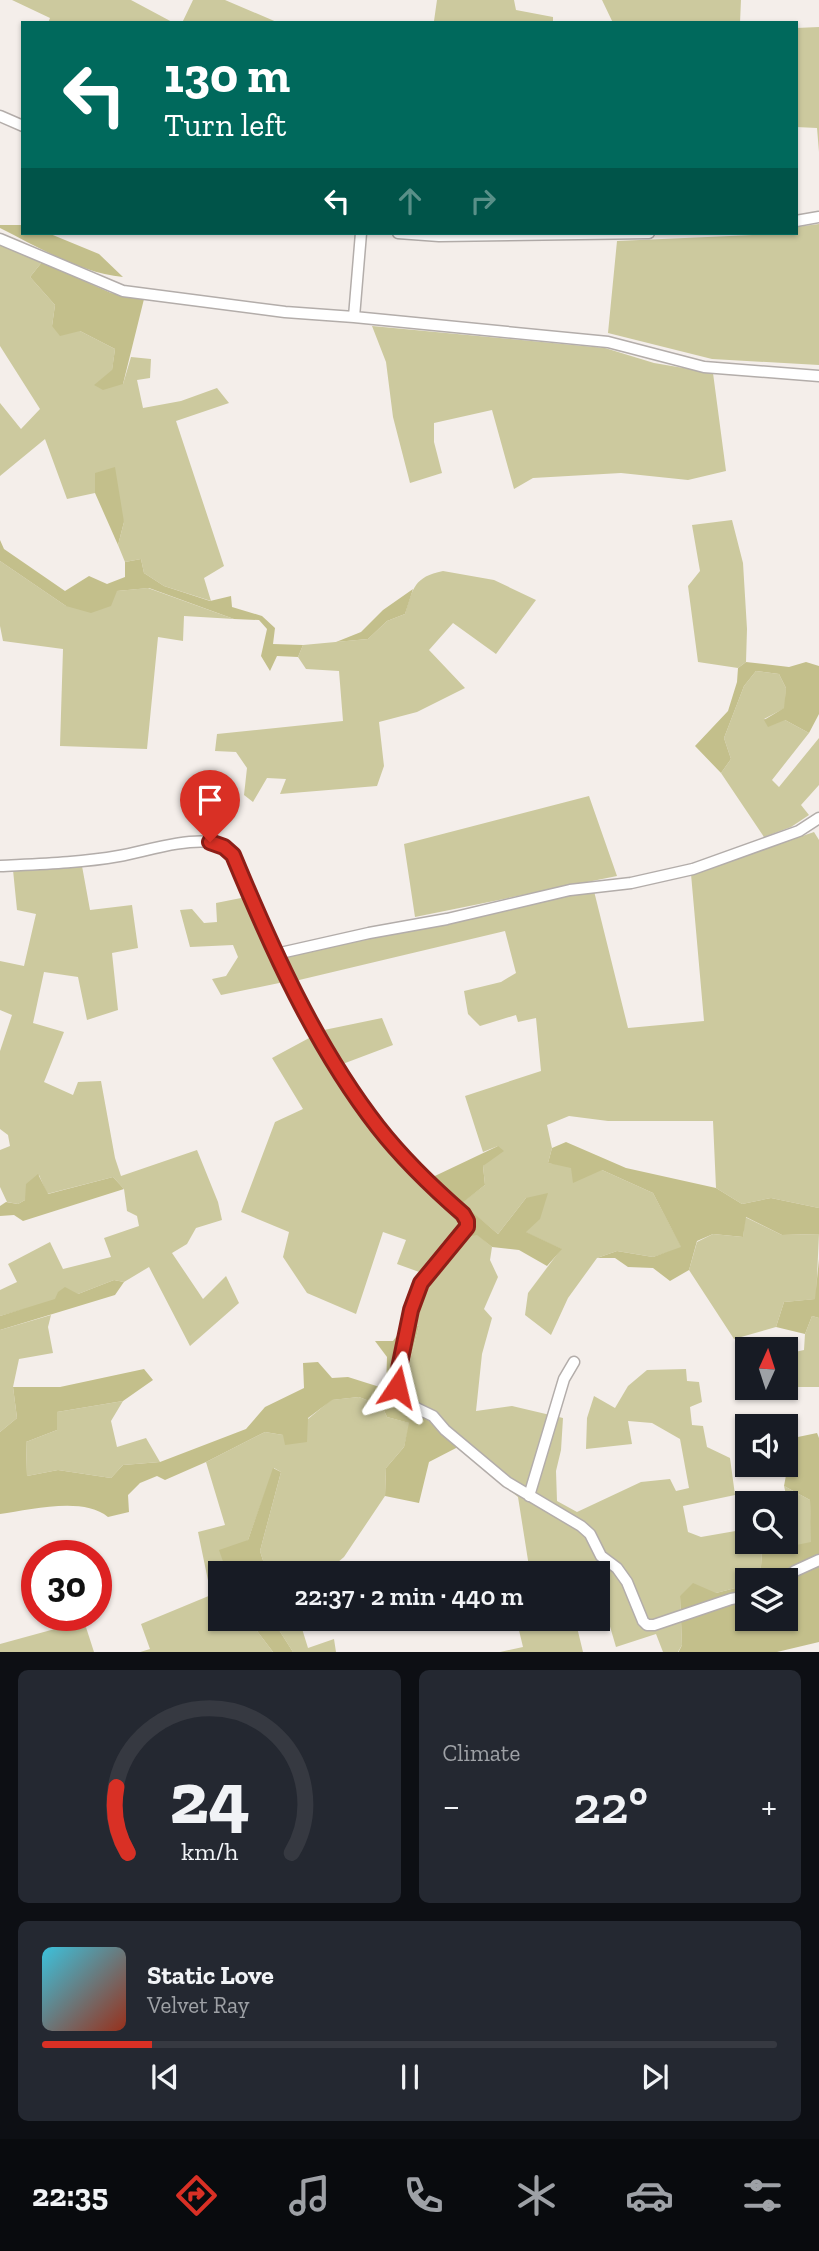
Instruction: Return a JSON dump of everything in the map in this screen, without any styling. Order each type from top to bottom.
[{"type":"street","points":[[0,116],[21,125]]},
{"type":"street","points":[[798,221],[819,217]]},
{"type":"street","points":[[354,317],[361,235]]},
{"type":"street","points":[[434,235],[518,235]]},
{"type":"street","points":[[0,239],[124,291],[232,306],[608,342],[705,367],[819,376]]},
{"type":"street","points":[[276,954],[447,919],[570,890],[631,883],[692,869],[789,835],[819,818]]},
{"type":"street","points":[[0,866],[55,865],[147,849],[210,842],[224,847],[233,855],[276,954],[319,1035],[353,1091],[378,1127],[429,1184],[463,1214],[467,1221],[467,1227],[428,1272],[415,1296],[398,1373],[397,1387],[400,1397],[406,1403],[433,1416],[445,1430],[491,1469],[590,1534],[601,1556],[622,1575],[647,1625],[735,1598]]},
{"type":"street","points":[[529,1496],[564,1379],[574,1362]]},
{"type":"street","points":[[798,1570],[819,1560]]},
{"type":"shaded area","points":[[12,0],[131,0],[170,21],[49,21],[50,18]]},
{"type":"shaded area","points":[[193,0],[225,0],[274,21],[183,21]]},
{"type":"shaded area","points":[[437,0],[514,0],[516,10],[553,17],[553,21],[434,21]]},
{"type":"shaded area","points":[[602,0],[741,0],[740,21],[612,21]]},
{"type":"shaded area","points":[[819,27],[819,152],[817,128],[798,127],[798,28]]},
{"type":"shaded area","points":[[819,224],[819,365],[712,359],[608,333],[617,241],[798,235],[798,227]]},
{"type":"shaded area","points":[[0,225],[21,225],[21,235],[53,235],[99,254],[123,277],[75,265],[0,228]]},
{"type":"shaded area","points":[[0,244],[42,262],[30,277],[55,305],[52,326],[80,331],[115,349],[112,371],[95,385],[123,384],[131,357],[151,359],[150,378],[137,380],[143,408],[181,401],[217,388],[229,403],[176,421],[224,566],[204,578],[211,601],[164,586],[144,573],[141,559],[125,562],[118,545],[124,522],[96,473],[95,493],[67,499],[45,439],[0,476],[0,403],[21,429],[40,409],[0,346]]},
{"type":"shaded area","points":[[42,262],[111,293],[144,299],[123,384],[103,390],[94,385],[112,370],[115,349],[80,331],[60,336],[52,326],[55,305],[30,277]]},
{"type":"shaded area","points":[[372,326],[605,348],[654,363],[713,373],[726,471],[688,480],[621,473],[533,478],[514,489],[492,410],[434,423],[434,442],[442,473],[410,483],[393,417],[386,362]]},
{"type":"shaded area","points":[[115,467],[124,522],[118,545],[95,493],[95,473]]},
{"type":"shaded area","points":[[732,520],[743,563],[747,629],[746,662],[738,668],[698,662],[688,586],[700,571],[692,525]]},
{"type":"shaded area","points":[[0,540],[4,549],[65,591],[89,576],[107,584],[125,577],[125,562],[141,559],[144,573],[164,586],[210,601],[231,596],[232,607],[262,616],[275,628],[273,644],[303,645],[298,657],[277,656],[270,671],[261,656],[267,629],[259,620],[234,619],[149,588],[117,591],[111,606],[91,613],[66,606],[0,561]]},
{"type":"shaded area","points":[[0,561],[66,606],[117,591],[148,588],[234,619],[184,616],[183,641],[158,637],[147,749],[60,746],[63,649],[3,641],[0,626]]},
{"type":"shaded area","points":[[443,571],[494,580],[536,600],[496,654],[453,623],[429,650],[465,688],[417,712],[379,722],[384,766],[377,786],[280,794],[286,779],[267,778],[253,802],[244,795],[247,768],[236,752],[215,751],[217,734],[343,721],[339,671],[306,669],[298,657],[303,645],[368,639],[387,621],[405,614],[420,580]]},
{"type":"shaded area","points":[[413,589],[405,614],[387,621],[368,639],[336,642],[361,632],[383,610]]},
{"type":"shaded area","points":[[746,662],[789,667],[806,662],[819,666],[819,714],[809,733],[785,720],[768,727],[764,720],[784,708],[786,688],[779,674],[756,671],[744,686],[724,738],[731,759],[721,773],[695,746],[728,711],[737,682],[738,668]]},
{"type":"shaded area","points":[[756,671],[779,674],[786,688],[785,708],[764,719],[785,720],[809,733],[772,780],[779,787],[819,738],[819,785],[801,805],[809,815],[791,827],[764,837],[721,773],[731,759],[724,738],[744,686]]},
{"type":"shaded area","points":[[589,796],[617,876],[415,917],[404,844]]},
{"type":"shaded area","points":[[814,832],[819,840],[819,1208],[771,1198],[742,1204],[716,1188],[713,1121],[608,1121],[569,1116],[547,1125],[552,1148],[548,1163],[602,1170],[653,1193],[682,1248],[653,1257],[617,1251],[597,1258],[568,1298],[551,1335],[525,1315],[528,1293],[561,1249],[525,1232],[526,1198],[498,1234],[461,1203],[485,1185],[483,1166],[498,1146],[483,1152],[465,1096],[541,1071],[536,1018],[518,1022],[516,1015],[480,1026],[468,1014],[464,991],[501,982],[516,973],[505,931],[295,981],[285,956],[594,891],[628,1028],[704,1021],[691,874]]},
{"type":"shaded area","points":[[82,866],[90,910],[132,905],[138,948],[112,953],[118,1010],[87,1020],[78,977],[44,972],[33,1023],[64,1032],[44,1082],[73,1095],[78,1082],[101,1081],[115,1158],[121,1176],[197,1150],[218,1202],[222,1220],[196,1228],[187,1244],[172,1253],[203,1299],[226,1276],[239,1303],[190,1346],[149,1267],[124,1282],[114,1280],[78,1294],[0,1316],[0,1290],[17,1282],[8,1264],[50,1242],[63,1269],[111,1257],[104,1238],[139,1226],[137,1216],[127,1211],[124,1189],[113,1177],[47,1194],[39,1175],[25,1200],[18,1204],[7,1202],[0,1187],[0,1150],[10,1146],[8,1135],[0,1129],[0,1051],[12,1015],[0,1010],[0,961],[24,966],[36,914],[17,910],[13,870]]},
{"type":"shaded area","points":[[246,897],[272,948],[284,982],[221,995],[212,979],[226,976],[238,957],[233,945],[190,947],[180,910],[192,909],[204,923],[217,922],[216,903]]},
{"type":"shaded area","points":[[382,1018],[393,1045],[332,1068],[362,1112],[418,1184],[492,1247],[490,1260],[498,1277],[484,1309],[492,1318],[482,1354],[476,1411],[512,1406],[563,1418],[561,1450],[556,1471],[557,1501],[577,1512],[641,1482],[670,1479],[676,1491],[689,1488],[680,1439],[652,1423],[628,1421],[632,1444],[586,1449],[587,1418],[594,1396],[615,1408],[628,1386],[647,1370],[686,1369],[687,1381],[699,1382],[702,1402],[690,1407],[692,1425],[703,1426],[707,1447],[730,1458],[735,1495],[683,1506],[688,1532],[701,1537],[735,1531],[735,1554],[762,1554],[761,1568],[735,1568],[735,1588],[716,1593],[680,1596],[682,1645],[678,1652],[663,1652],[656,1634],[616,1647],[610,1627],[610,1561],[528,1561],[518,1497],[430,1421],[406,1408],[404,1383],[419,1326],[405,1325],[422,1273],[397,1264],[406,1240],[383,1232],[356,1314],[307,1293],[283,1257],[289,1232],[241,1212],[275,1122],[303,1109],[272,1058],[324,1030]]},
{"type":"shaded area","points":[[566,1142],[626,1168],[716,1188],[742,1204],[771,1198],[819,1208],[819,1234],[782,1235],[746,1217],[743,1237],[713,1234],[697,1241],[689,1270],[670,1281],[653,1268],[628,1267],[615,1258],[597,1258],[617,1251],[653,1257],[681,1247],[653,1193],[602,1170],[573,1183],[571,1168],[548,1163],[552,1148]]},
{"type":"shaded area","points":[[498,1146],[504,1151],[483,1166],[485,1185],[462,1203],[498,1234],[526,1198],[548,1193],[540,1219],[526,1232],[562,1249],[547,1266],[519,1250],[492,1247],[477,1235],[460,1238],[462,1220],[418,1184]]},
{"type":"shaded area","points":[[38,1174],[48,1194],[113,1177],[124,1189],[23,1221],[14,1215],[0,1216],[0,1206],[6,1202],[18,1204],[25,1200],[26,1184]]},
{"type":"shaded area","points":[[745,1217],[782,1235],[819,1234],[816,1299],[784,1302],[776,1327],[734,1339],[689,1270],[697,1242],[713,1234],[743,1237]]},
{"type":"shaded area","points":[[819,1259],[819,1318],[812,1316],[805,1334],[776,1327],[784,1302],[815,1299]]},
{"type":"shaded area","points":[[114,1280],[124,1282],[115,1295],[0,1330],[0,1316],[55,1299],[58,1292],[65,1287],[78,1294]]},
{"type":"shaded area","points":[[51,1315],[48,1327],[53,1353],[19,1359],[13,1387],[17,1418],[0,1432],[0,1330]]},
{"type":"shaded area","points":[[812,1316],[819,1318],[819,1387],[798,1387],[798,1351],[804,1350],[805,1334]]},
{"type":"shaded area","points":[[405,1325],[419,1326],[404,1383],[406,1408],[430,1421],[458,1447],[429,1462],[419,1503],[385,1496],[386,1468],[404,1447],[409,1423],[387,1417],[382,1406],[359,1397],[332,1400],[308,1418],[307,1442],[285,1445],[283,1435],[265,1432],[165,1480],[157,1476],[140,1483],[128,1495],[129,1512],[108,1517],[85,1507],[56,1506],[0,1514],[0,1432],[17,1418],[13,1387],[60,1387],[144,1369],[153,1380],[123,1401],[57,1412],[57,1430],[26,1442],[27,1476],[58,1470],[111,1478],[123,1465],[160,1462],[246,1429],[265,1407],[304,1388],[303,1363],[318,1362],[332,1378],[348,1377],[386,1389],[387,1357],[375,1341],[393,1341]]},
{"type":"shaded area","points":[[359,1397],[382,1406],[387,1417],[410,1423],[404,1447],[386,1468],[385,1496],[339,1561],[263,1561],[260,1551],[281,1472],[274,1468],[248,1540],[235,1561],[208,1561],[208,1580],[198,1532],[225,1525],[206,1462],[265,1432],[283,1435],[331,1400]]},
{"type":"shaded area","points":[[123,1401],[111,1421],[117,1447],[146,1438],[160,1462],[123,1465],[111,1478],[58,1470],[27,1476],[26,1442],[57,1430],[57,1412]]},
{"type":"shaded area","points":[[817,1433],[819,1642],[777,1652],[678,1652],[682,1645],[680,1596],[693,1583],[716,1593],[735,1588],[735,1631],[798,1631],[798,1568],[761,1568],[762,1554],[798,1554],[798,1545],[811,1542],[810,1500],[798,1491],[784,1486],[786,1477],[798,1477],[798,1437]]},
{"type":"shaded area","points":[[273,1468],[281,1472],[260,1551],[263,1561],[223,1561],[219,1550],[248,1540]]},
{"type":"shaded area","points":[[798,1494],[810,1500],[812,1543],[798,1546]]},
{"type":"shaded area","points":[[208,1596],[208,1631],[257,1631],[273,1652],[140,1652],[150,1649],[141,1624]]},
{"type":"shaded area","points":[[47,1631],[87,1631],[94,1652],[0,1652],[0,1644]]},
{"type":"shaded area","points":[[257,1631],[280,1631],[293,1652],[273,1652]]},
{"type":"shaded area","points":[[280,1631],[303,1631],[308,1648],[334,1639],[336,1652],[293,1652]]},
{"type":"shaded area","points":[[519,1631],[578,1631],[583,1652],[500,1652],[523,1647]]},
{"type":"route","points":[[210,842],[224,847],[233,855],[276,954],[319,1035],[353,1091],[378,1127],[407,1161],[463,1214],[467,1221],[467,1227],[428,1272],[415,1296],[397,1387]]}]
